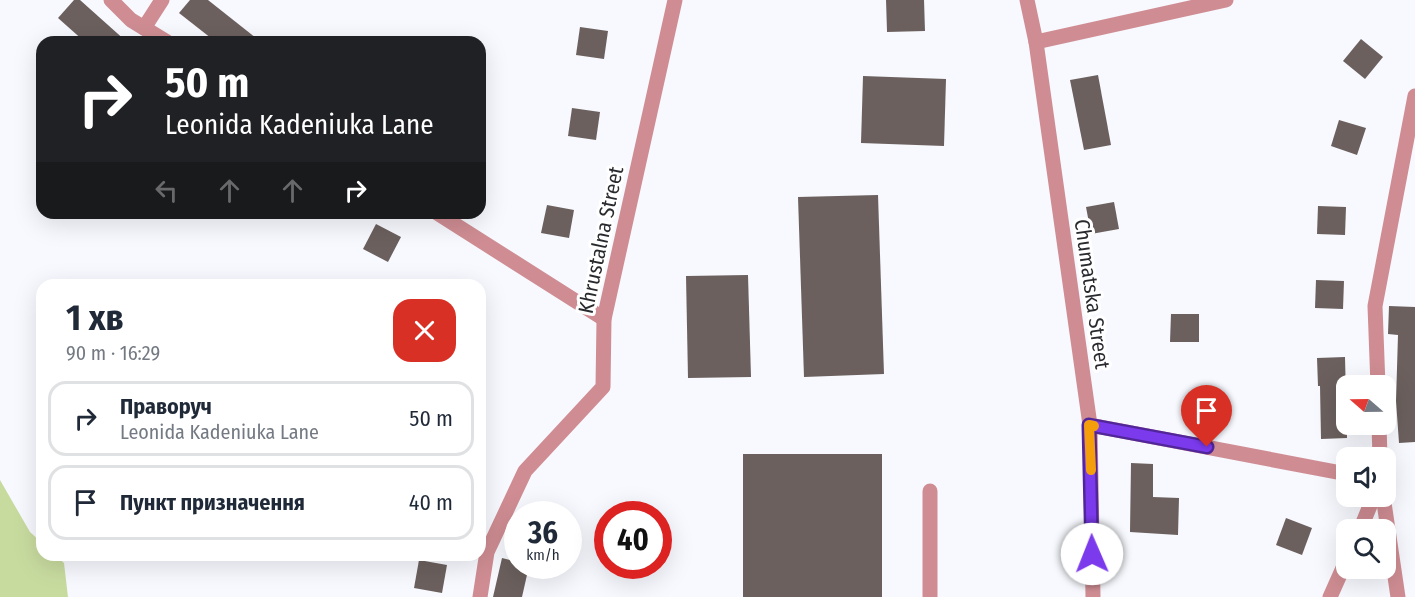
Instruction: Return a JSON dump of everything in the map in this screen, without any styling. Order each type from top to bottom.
[{"type":"street","points":[[111,0],[131,20],[157,36]]},
{"type":"street","points":[[144,28],[162,0]]},
{"type":"street","name":"Khrustalna Street","points":[[486,545],[525,471],[603,387],[604,319],[675,0]]},
{"type":"street","name":"Chumatska Street","points":[[1027,0],[1036,42],[1089,425],[1093,597]]},
{"type":"street","points":[[1036,42],[1226,0]]},
{"type":"street","points":[[1378,375],[1375,306],[1412,122],[1415,96]]},
{"type":"street","points":[[446,219],[604,319]]},
{"type":"street","points":[[1089,425],[1336,472]]},
{"type":"street","points":[[930,491],[930,597]]},
{"type":"street","points":[[1385,507],[1398,597]]},
{"type":"street","name":"Khrustalna Street","points":[[480,597],[482,561]]},
{"type":"street","points":[[1330,597],[1338,579]]},
{"type":"green space","points":[[0,480],[30,532],[36,538],[36,561],[62,561],[64,563],[68,597],[0,597]]},
{"type":"building","points":[[74,0],[80,0],[120,36],[78,36],[58,18]]},
{"type":"building","points":[[190,0],[208,0],[253,36],[208,36],[179,13]]},
{"type":"building","points":[[886,0],[924,0],[925,31],[887,32]]},
{"type":"building","points":[[580,27],[608,31],[604,59],[576,55]]},
{"type":"building","points":[[1361,39],[1383,57],[1365,79],[1343,61]]},
{"type":"building","points":[[1098,75],[1111,145],[1084,150],[1070,80]]},
{"type":"building","points":[[863,76],[946,79],[944,146],[861,143]]},
{"type":"building","points":[[572,108],[600,112],[596,140],[568,136]]},
{"type":"building","points":[[1339,120],[1366,128],[1357,155],[1331,146]]},
{"type":"building","points":[[878,195],[884,374],[804,377],[798,197]]},
{"type":"building","points":[[1114,202],[1119,229],[1091,234],[1086,207]]},
{"type":"building","points":[[547,205],[574,210],[569,238],[541,233]]},
{"type":"building","points":[[1318,206],[1346,207],[1345,235],[1317,234]]},
{"type":"building","points":[[376,224],[401,237],[388,262],[363,249]]},
{"type":"building","points":[[748,275],[751,377],[688,378],[686,276]]},
{"type":"building","points":[[1316,280],[1344,281],[1343,309],[1315,308]]},
{"type":"building","points":[[1389,306],[1415,307],[1415,442],[1399,443],[1396,401],[1398,335],[1388,334]]},
{"type":"building","points":[[1171,314],[1199,314],[1199,342],[1170,342]]},
{"type":"building","points":[[1345,357],[1345,375],[1336,375],[1336,435],[1347,435],[1347,438],[1321,439],[1317,358]]},
{"type":"building","points":[[743,454],[882,454],[882,597],[743,597]]},
{"type":"building","points":[[1131,463],[1153,464],[1153,497],[1179,498],[1178,535],[1130,532]]},
{"type":"building","points":[[1286,518],[1312,528],[1302,555],[1276,545]]},
{"type":"building","points":[[502,558],[504,558],[504,579],[526,579],[522,597],[493,597]]},
{"type":"building","points":[[419,561],[447,565],[442,593],[414,588]]},
{"type":"slow traffic","points":[[1091,470],[1089,425],[1094,426]]},
{"type":"route","points":[[1092,554],[1089,425],[1207,447]]}]
